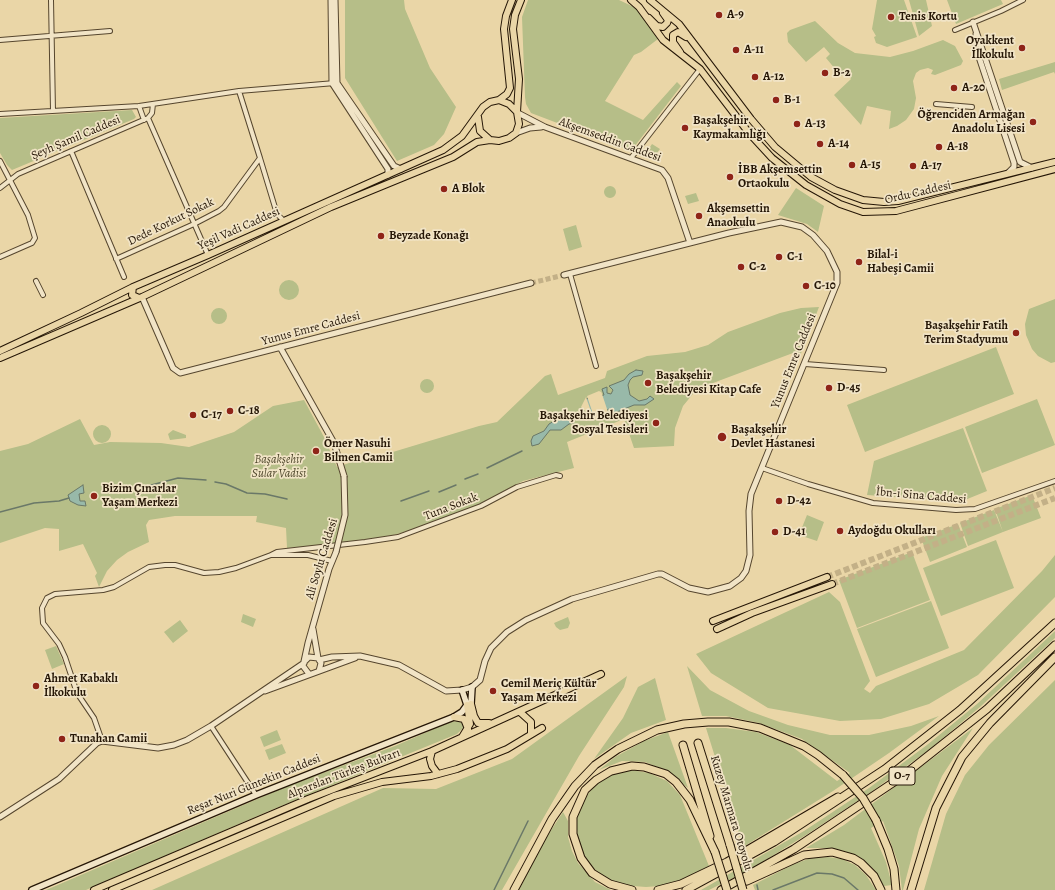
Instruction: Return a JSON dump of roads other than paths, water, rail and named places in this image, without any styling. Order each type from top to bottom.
[{"type":"highway","name":"O-7","points":[[686,890],[774,842],[862,785],[960,710],[1055,623]]},
{"type":"highway","name":"O-7","points":[[721,890],[827,828],[900,778],[986,709],[1055,646]]},
{"type":"highway","points":[[911,890],[933,815],[952,774],[962,757],[990,723],[1055,657]]},
{"type":"highway","points":[[514,890],[566,796],[584,776],[618,749],[657,730],[684,724],[729,722],[760,728],[804,746],[823,758],[843,775],[863,798],[876,820],[891,858],[896,890]]},
{"type":"highway","name":"Kuzey Marmara Otoyolu","points":[[698,743],[743,890]]},
{"type":"highway","points":[[683,745],[725,890],[733,884],[748,881],[804,855],[832,852],[853,858],[861,864],[874,876],[882,890]]},
{"type":"highway","points":[[632,890],[610,884],[585,866],[577,851],[572,834],[574,813],[585,790],[596,780],[611,771],[632,766],[644,767],[666,774],[676,782],[690,800],[715,852]]},
{"type":"highway","points":[[658,890],[681,884],[727,862],[828,802],[862,785]]},
{"type":"main road","points":[[499,100],[507,94],[510,88],[504,29],[506,16],[512,0]]},
{"type":"main road","points":[[516,133],[519,124],[517,113],[519,85],[513,29],[515,15],[521,0]]},
{"type":"main road","name":"Ordu Caddesi","points":[[631,0],[639,7],[663,40],[700,69],[749,133],[772,158],[821,195],[853,209],[874,213],[896,212],[1055,169]]},
{"type":"main road","name":"Ordu Caddesi","points":[[650,0],[679,24],[751,119],[775,147],[811,177],[835,190],[863,200],[891,201],[918,197],[1055,162]]},
{"type":"main road","points":[[639,7],[657,26],[663,27],[668,20],[657,5]]},
{"type":"main road","points":[[680,53],[672,39],[673,35],[678,32],[697,48]]},
{"type":"main road","points":[[499,100],[509,104],[517,113]]},
{"type":"main road","name":"Yeşil Vadi Caddesi","points":[[0,351],[81,314],[135,286],[208,255],[449,147],[462,136],[486,105],[499,100]]},
{"type":"main road","points":[[478,115],[480,131],[490,140]]},
{"type":"main road","name":"Yeşil Vadi Caddesi","points":[[0,358],[142,297],[331,207],[453,157],[477,142],[504,140],[516,133]]},
{"type":"main road","points":[[135,286],[145,288],[142,297],[132,295],[135,286]]},
{"type":"main road","points":[[713,621],[827,577]]},
{"type":"main road","points":[[717,629],[752,613],[832,584]]},
{"type":"main road","name":"Alparslan Türkeş Bulvarı","points":[[94,890],[308,799],[432,751],[601,674]]},
{"type":"main road","points":[[462,738],[468,729],[470,721],[469,704],[472,687]]},
{"type":"main road","points":[[462,690],[478,722],[495,723]]},
{"type":"main road","name":"Reşat Nuri Güntekin Caddesi","points":[[32,890],[256,795],[454,717],[462,712],[469,704]]},
{"type":"main road","points":[[520,712],[530,722],[531,734]]},
{"type":"main road","points":[[454,717],[465,721],[468,729]]},
{"type":"main road","name":"Alparslan Türkeş Bulvarı","points":[[112,890],[348,790],[382,782],[438,774],[470,765],[506,749],[542,728]]},
{"type":"main road","points":[[432,751],[430,759],[432,766],[438,774]]},
{"type":"street","points":[[52,0],[53,111]]},
{"type":"street","points":[[331,0],[334,83],[388,169],[388,175]]},
{"type":"street","points":[[335,0],[334,83],[394,166],[401,169]]},
{"type":"street","points":[[955,30],[1023,0]]},
{"type":"street","points":[[973,22],[976,33],[976,48],[1014,163],[1012,170],[1006,174]]},
{"type":"street","points":[[0,40],[110,31]]},
{"type":"street","points":[[976,33],[982,43],[1020,162],[1033,168]]},
{"type":"street","points":[[631,158],[700,69]]},
{"type":"street","points":[[0,114],[139,106],[239,91],[334,83]]},
{"type":"street","points":[[239,91],[277,214],[276,220],[272,226]]},
{"type":"street","points":[[146,119],[152,113],[153,104]]},
{"type":"street","points":[[936,104],[972,107]]},
{"type":"street","points":[[139,106],[208,255]]},
{"type":"street","name":"Akşemseddin Caddesi","points":[[517,113],[545,127],[658,167],[666,174],[690,243]]},
{"type":"street","name":"Şeyh Şamil Caddesi","points":[[0,188],[18,174],[146,119]]},
{"type":"street","name":"Akşemseddin Caddesi","points":[[516,133],[530,128],[545,127]]},
{"type":"street","points":[[71,151],[124,277]]},
{"type":"street","name":"Dede Korkut Sokak","points":[[116,259],[194,224],[219,211],[224,207],[260,158]]},
{"type":"street","points":[[0,161],[28,215],[35,238],[32,243],[0,257]]},
{"type":"street","points":[[277,214],[284,221]]},
{"type":"street","name":"Yunus Emre Caddesi","points":[[472,687],[480,680],[485,661],[491,648],[507,632],[526,620],[572,599],[658,574],[700,592],[717,591],[736,582],[746,571],[749,564],[751,494],[805,364],[837,278],[833,261],[820,242],[802,227],[781,222],[564,275]]},
{"type":"street","points":[[570,274],[596,366]]},
{"type":"street","points":[[36,281],[43,295]]},
{"type":"street","name":"Yunus Emre Caddesi","points":[[142,297],[173,368],[177,372],[189,371],[531,283]]},
{"type":"street","name":"Ali Soylu Caddesi","points":[[280,347],[334,443],[344,476],[346,496],[345,515],[336,552],[312,624],[304,662]]},
{"type":"street","points":[[805,364],[884,370]]},
{"type":"street","name":"İbn-i Sina Caddesi","points":[[762,468],[808,484],[873,502],[956,510],[975,509],[1055,481]]},
{"type":"street","name":"Tuna Sokak","points":[[270,555],[289,550],[346,545],[398,537],[481,506],[517,487],[556,475],[560,476]]},
{"type":"street","points":[[102,740],[94,718],[77,693],[66,657],[59,644],[43,623],[42,608],[48,598],[55,594],[103,590],[114,587],[149,567],[175,565],[204,573],[219,572],[249,564],[270,555],[308,555],[332,561]]},
{"type":"street","name":"Ali Soylu Caddesi","points":[[312,624],[318,660]]},
{"type":"street","points":[[318,660],[332,657],[360,656],[399,665],[446,691],[462,690],[472,687]]},
{"type":"street","points":[[257,694],[309,674],[315,674],[319,671],[360,656]]},
{"type":"street","points":[[0,817],[59,779],[102,740],[130,745],[166,747],[187,740],[211,726],[312,657],[318,660],[321,666],[319,671]]},
{"type":"street","points":[[304,662],[304,669],[309,674]]},
{"type":"street","points":[[211,726],[256,795]]},
{"type":"waterway","points":[[487,468],[522,451]]},
{"type":"waterway","points":[[465,479],[478,474]]},
{"type":"waterway","points":[[140,488],[178,478],[206,480]]},
{"type":"waterway","points":[[215,482],[226,484],[247,493],[265,494],[287,499]]},
{"type":"waterway","points":[[439,492],[456,485]]},
{"type":"waterway","points":[[401,501],[429,491]]},
{"type":"waterway","points":[[0,512],[34,503],[59,501],[69,498]]},
{"type":"waterway","points":[[494,890],[528,821]]},
{"type":"waterway","points":[[773,890],[817,873],[832,874],[844,878],[858,890]]},
{"type":"waterway","points":[[757,885],[758,890]]},
{"type":"tunnel","points":[[531,283],[564,275]]},
{"type":"tunnel","points":[[827,577],[1055,488]]},
{"type":"tunnel","points":[[832,584],[1055,498]]},
{"type":"place","name":"A-9","points":[[719,15]]},
{"type":"place","name":"Tenis Kortu","points":[[891,17]]},
{"type":"place","name":"Oyakkent İlkokulu","points":[[1022,48]]},
{"type":"place","name":"A-11","points":[[736,50]]},
{"type":"place","name":"B-2","points":[[825,73]]},
{"type":"place","name":"A-12","points":[[755,77]]},
{"type":"place","name":"A-20","points":[[954,88]]},
{"type":"place","name":"B-1","points":[[776,100]]},
{"type":"place","name":"Öğrenciden Armağan Anadolu Lisesi","points":[[1033,122]]},
{"type":"place","name":"A-13","points":[[797,124]]},
{"type":"place","name":"Başakşehir Kaymakamlığı","points":[[685,128]]},
{"type":"place","name":"A-14","points":[[820,144]]},
{"type":"place","name":"A-18","points":[[939,147]]},
{"type":"place","name":"A-15","points":[[852,165]]},
{"type":"place","name":"A-17","points":[[913,166]]},
{"type":"place","name":"İBB Akşemsettin Ortaokulu","points":[[730,177]]},
{"type":"place","name":"A Blok","points":[[444,189]]},
{"type":"place","name":"Akşemsettin Anaokulu","points":[[699,216]]},
{"type":"place","name":"Beyzade Konağı","points":[[381,236]]},
{"type":"place","name":"C-1","points":[[779,257]]},
{"type":"place","name":"Bilal-i Habeşi Camii","points":[[859,262]]},
{"type":"place","name":"C-2","points":[[741,267]]},
{"type":"place","name":"C-10","points":[[806,286]]},
{"type":"place","name":"Başakşehir Fatih Terim Stadyumu","points":[[1016,333]]},
{"type":"place","name":"Başakşehir Belediyesi Kitap Cafe","points":[[648,383]]},
{"type":"place","name":"D-45","points":[[829,388]]},
{"type":"place","name":"C-18","points":[[230,411]]},
{"type":"place","name":"C-17","points":[[193,415]]},
{"type":"place","name":"Başakşehir Belediyesi Sosyal Tesisleri","points":[[656,423]]},
{"type":"place","name":"Başakşehir Devlet Hastanesi","points":[[722,437]]},
{"type":"place","name":"Ömer Nasuhi Bilmen Camii","points":[[316,451]]},
{"type":"place","name":"Bizim Çınarlar Yaşam Merkezi","points":[[94,496]]},
{"type":"place","name":"D-42","points":[[779,501]]},
{"type":"place","name":"Aydoğdu Okulları","points":[[840,531]]},
{"type":"place","name":"D-41","points":[[775,532]]},
{"type":"place","name":"Ahmet Kabaklı İlkokulu","points":[[36,686]]},
{"type":"place","name":"Cemil Meriç Kültür Yaşam Merkezi","points":[[493,691]]},
{"type":"place","name":"Tunahan Camii","points":[[62,739]]},
{"type":"park label","name":"Başakşehir Sular Vadisi","points":[[279,467]]}]
